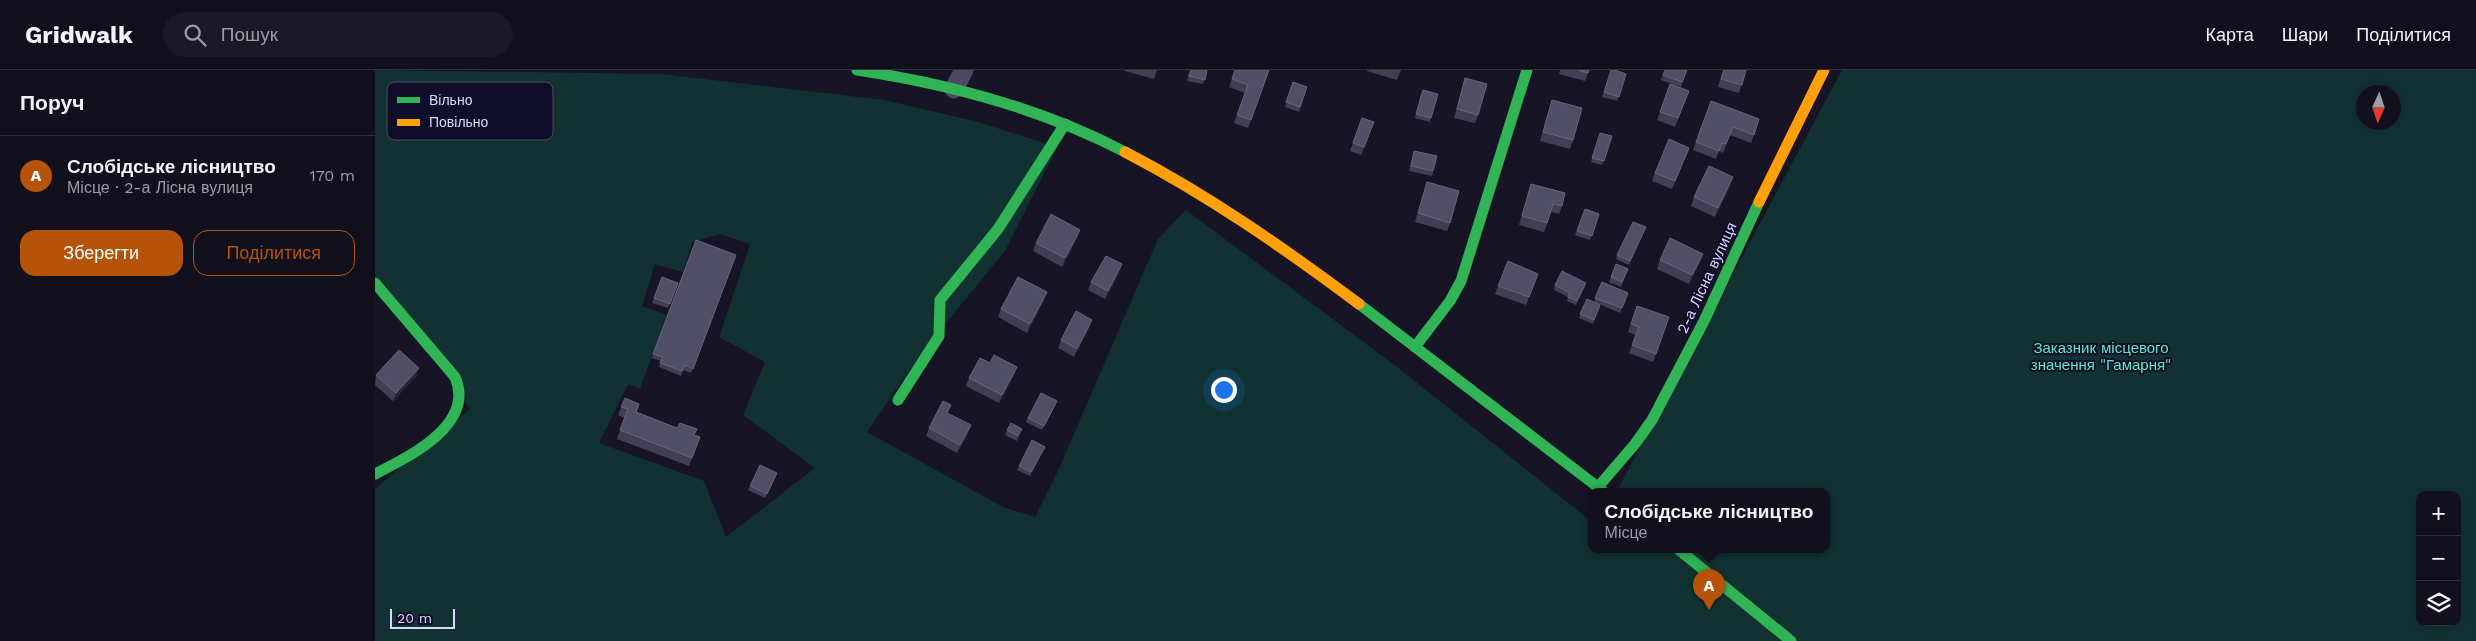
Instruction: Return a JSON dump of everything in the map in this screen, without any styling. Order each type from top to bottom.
[{"type":"street","points":[[857,70],[911,79],[987,98],[1065,124],[1149,163],[1231,212],[1296,256],[1599,488]]},
{"type":"street","points":[[954,89],[964,70]]},
{"type":"street","points":[[1415,347],[1450,301],[1461,281],[1527,70]]},
{"type":"street","name":"2-а Лісна вулиця","points":[[1601,488],[1652,420],[1704,321],[1791,134],[1824,70]]},
{"type":"street","points":[[898,400],[939,336],[938,312],[940,300],[998,229],[1065,124]]},
{"type":"street","points":[[375,284],[455,377],[459,389],[457,405],[440,435],[421,449],[375,474]]},
{"type":"street","points":[[1683,553],[1791,641]]},
{"type":"green space","name":"Заказник місцевого значення \"Гамарня\"","points":[[375,70],[661,74],[884,100],[978,122],[1057,147],[1005,251],[919,356],[867,432],[1003,507],[1035,517],[1058,471],[1158,239],[1186,210],[1397,367],[1588,519],[1588,553],[1830,553],[1830,488],[1619,488],[1842,70],[2476,70],[2476,641],[375,641],[375,489],[470,409],[375,275]],"holes":[[[720,234],[750,244],[719,337],[765,362],[743,415],[815,468],[726,537],[704,481],[599,443],[628,384],[640,389],[667,315],[642,306],[655,264],[683,272],[692,242]]]},
{"type":"building","points":[[1191,70],[1207,70],[1205,80],[1189,76]]},
{"type":"building","points":[[1235,70],[1269,70],[1251,120],[1237,115],[1248,85],[1232,79]]},
{"type":"building","points":[[1578,70],[1589,70],[1588,73]]},
{"type":"building","points":[[1611,70],[1626,74],[1619,97],[1604,92]]},
{"type":"building","points":[[1665,70],[1687,70],[1682,82],[1663,75]]},
{"type":"building","points":[[1724,70],[1746,70],[1742,85],[1721,79]]},
{"type":"building","points":[[1465,78],[1487,84],[1478,115],[1457,109]]},
{"type":"building","points":[[1293,82],[1307,87],[1300,107],[1286,102]]},
{"type":"building","points":[[1670,84],[1689,91],[1678,118],[1660,112]]},
{"type":"building","points":[[1423,90],[1438,94],[1431,118],[1416,114]]},
{"type":"building","points":[[1552,100],[1582,108],[1573,140],[1543,132]]},
{"type":"building","points":[[1711,101],[1759,119],[1754,135],[1733,127],[1726,144],[1722,143],[1719,151],[1696,142]]},
{"type":"building","points":[[1362,118],[1374,122],[1364,147],[1353,143]]},
{"type":"building","points":[[1600,133],[1612,136],[1604,161],[1592,158]]},
{"type":"building","points":[[1669,139],[1689,148],[1675,181],[1655,173]]},
{"type":"building","points":[[1414,151],[1437,156],[1433,171],[1411,166]]},
{"type":"building","points":[[1709,166],[1733,177],[1718,208],[1694,197]]},
{"type":"building","points":[[1427,182],[1459,191],[1450,223],[1418,213]]},
{"type":"building","points":[[1531,184],[1565,193],[1562,206],[1553,204],[1547,223],[1522,216]]},
{"type":"building","points":[[1585,209],[1599,214],[1592,236],[1577,231]]},
{"type":"building","points":[[1051,214],[1080,230],[1065,258],[1036,243]]},
{"type":"building","points":[[1633,222],[1646,227],[1630,261],[1617,255]]},
{"type":"building","points":[[1670,238],[1703,254],[1692,275],[1660,260]]},
{"type":"building","points":[[696,240],[736,255],[693,369],[685,365],[682,371],[660,363],[663,357],[653,354]]},
{"type":"building","points":[[1106,256],[1122,264],[1108,291],[1091,282]]},
{"type":"building","points":[[1508,261],[1538,274],[1529,297],[1498,286]]},
{"type":"building","points":[[1616,264],[1628,269],[1622,282],[1611,277]]},
{"type":"building","points":[[1562,271],[1586,283],[1577,301],[1568,297],[1570,293],[1555,285]]},
{"type":"building","points":[[662,277],[678,283],[670,304],[654,298]]},
{"type":"building","points":[[1018,277],[1047,292],[1030,324],[1001,309]]},
{"type":"building","points":[[1602,282],[1628,293],[1622,308],[1595,298]]},
{"type":"building","points":[[1587,299],[1600,305],[1594,320],[1580,314]]},
{"type":"building","points":[[1637,306],[1669,317],[1656,354],[1632,345],[1639,327],[1631,324]]},
{"type":"building","points":[[1076,311],[1092,320],[1077,349],[1061,340]]},
{"type":"building","points":[[399,350],[419,368],[396,393],[376,375]]},
{"type":"building","points":[[994,355],[1017,367],[1002,395],[969,378],[980,358],[990,363]]},
{"type":"building","points":[[1041,393],[1057,401],[1044,426],[1028,418]]},
{"type":"building","points":[[625,398],[639,404],[636,412],[677,428],[680,423],[697,429],[694,435],[700,437],[692,458],[620,430],[628,409],[621,407]]},
{"type":"building","points":[[943,401],[951,405],[947,413],[971,425],[960,445],[929,428]]},
{"type":"building","points":[[1011,423],[1022,429],[1018,436],[1007,430]]},
{"type":"building","points":[[1032,440],[1045,447],[1031,472],[1019,466]]},
{"type":"building","points":[[760,465],[777,473],[767,494],[750,486]]},
{"type":"traffic: fast","points":[[857,70],[961,90],[1028,110],[1093,136],[1125,152]]},
{"type":"traffic: fast","points":[[1415,347],[1450,301],[1461,281],[1527,70]]},
{"type":"traffic: fast","points":[[898,400],[939,336],[940,300],[998,229],[1065,124]]},
{"type":"traffic: fast","points":[[1598,487],[1635,444],[1652,420],[1704,321],[1759,202]]},
{"type":"traffic: fast","points":[[375,283],[455,377],[459,394],[456,410],[448,424],[435,437],[404,458],[375,474]]},
{"type":"traffic: fast","points":[[1359,304],[1599,488]]},
{"type":"traffic: fast","points":[[1683,553],[1791,641]]},
{"type":"traffic: slow","points":[[1759,202],[1824,70]]},
{"type":"traffic: slow","points":[[1125,152],[1216,204],[1359,304]]},
{"type":"place","name":"Слобідське лісництво","points":[[1709,610]]}]
